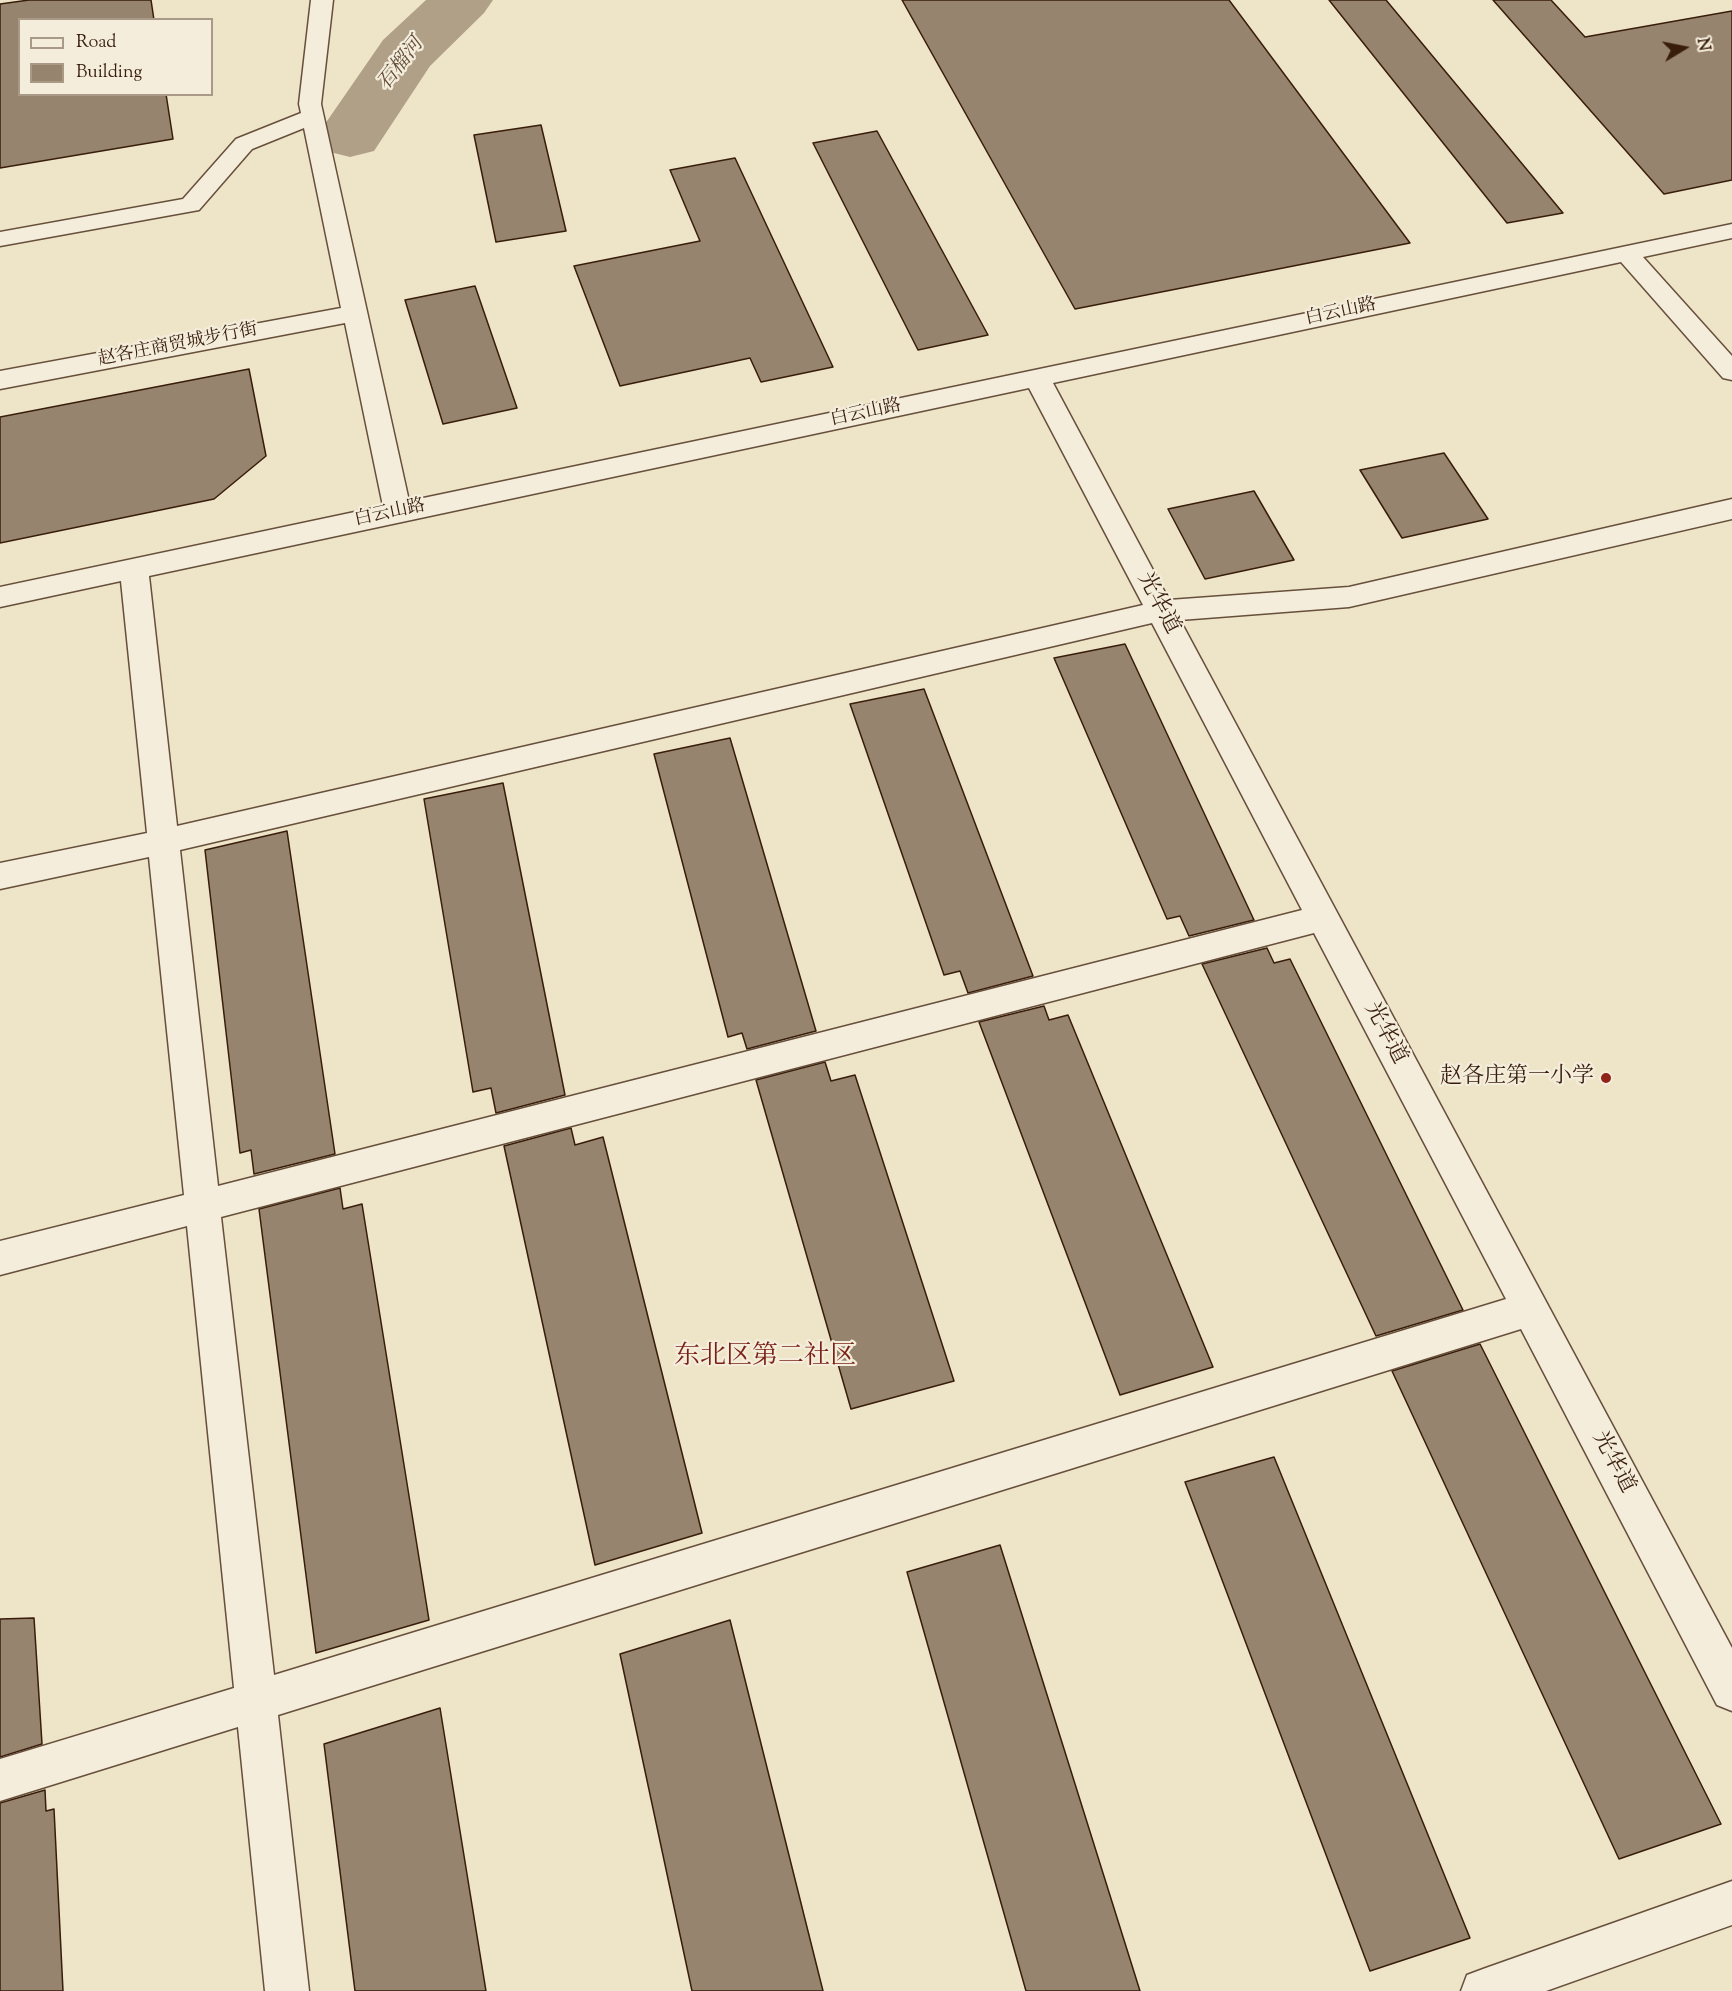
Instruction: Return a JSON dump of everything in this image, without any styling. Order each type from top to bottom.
[{"type":"street","points":[[322,0],[310,104],[398,513]]},
{"type":"street","points":[[0,239],[191,205],[244,144],[313,116]]},
{"type":"street","name":"白云山路","points":[[0,597],[1732,231]]},
{"type":"street","points":[[1626,253],[1732,372]]},
{"type":"street","name":"赵各庄商贸城步行街","points":[[0,380],[356,313]]},
{"type":"street","name":"光华道","points":[[1037,378],[1732,1690]]},
{"type":"street","points":[[0,876],[162,842],[1161,611],[1349,597],[1732,509]]},
{"type":"street","points":[[134,570],[287,1991]]},
{"type":"street","points":[[0,1258],[1323,918]]},
{"type":"street","points":[[0,1780],[1531,1310]]},
{"type":"street","points":[[1483,1991],[1732,1903]]},
{"type":"building","points":[[29,0],[151,0],[154,18],[18,18],[18,96],[166,96],[173,139],[0,168],[0,4]]},
{"type":"building","points":[[902,0],[1229,0],[1410,243],[1075,309]]},
{"type":"building","points":[[1329,0],[1386,0],[1563,213],[1507,223]]},
{"type":"building","points":[[1493,0],[1551,0],[1585,37],[1732,11],[1732,180],[1664,194]]},
{"type":"building","points":[[541,125],[566,231],[496,242],[474,135]]},
{"type":"building","points":[[877,131],[988,335],[918,350],[813,143]]},
{"type":"building","points":[[735,158],[833,367],[761,382],[750,358],[620,386],[574,266],[700,241],[670,170]]},
{"type":"building","points":[[475,286],[517,408],[443,424],[405,300]]},
{"type":"building","points":[[249,369],[266,456],[214,499],[0,543],[0,417]]},
{"type":"building","points":[[1444,453],[1488,519],[1402,538],[1360,470]]},
{"type":"building","points":[[1254,491],[1294,560],[1205,579],[1168,509]]},
{"type":"building","points":[[1125,644],[1254,920],[1189,936],[1180,916],[1167,919],[1054,658]]},
{"type":"building","points":[[924,689],[1033,976],[968,993],[960,971],[944,975],[850,704]]},
{"type":"building","points":[[730,738],[816,1031],[747,1049],[742,1033],[728,1037],[654,754]]},
{"type":"building","points":[[503,783],[565,1095],[496,1113],[491,1088],[473,1092],[424,799]]},
{"type":"building","points":[[287,831],[335,1154],[254,1174],[251,1150],[240,1153],[205,850]]},
{"type":"building","points":[[1267,948],[1274,963],[1290,959],[1463,1310],[1376,1336],[1202,964]]},
{"type":"building","points":[[1044,1006],[1049,1020],[1068,1015],[1213,1367],[1120,1395],[979,1022]]},
{"type":"building","points":[[825,1062],[831,1081],[855,1075],[954,1381],[851,1409],[756,1080]]},
{"type":"building","points":[[571,1128],[575,1145],[603,1137],[702,1533],[595,1565],[504,1146]]},
{"type":"building","points":[[340,1188],[343,1209],[362,1204],[429,1620],[316,1653],[259,1209]]},
{"type":"building","points":[[1480,1344],[1721,1824],[1619,1859],[1392,1371]]},
{"type":"building","points":[[1274,1457],[1470,1938],[1370,1971],[1185,1482]]},
{"type":"building","points":[[1000,1545],[1140,1991],[1026,1991],[907,1572]]},
{"type":"building","points":[[34,1618],[42,1744],[0,1757],[0,1619]]},
{"type":"building","points":[[730,1620],[823,1991],[692,1991],[620,1654]]},
{"type":"building","points":[[440,1708],[486,1991],[355,1991],[324,1744]]},
{"type":"building","points":[[45,1790],[46,1811],[54,1809],[63,1991],[0,1991],[0,1803]]},
{"type":"waterway","name":"石榴河","points":[[350,137],[406,54],[462,0]]},
{"type":"place","name":"赵各庄第一小学","points":[[1606,1078]]},
{"type":"district","name":"东北区第二社区","points":[[765,1359]]}]
